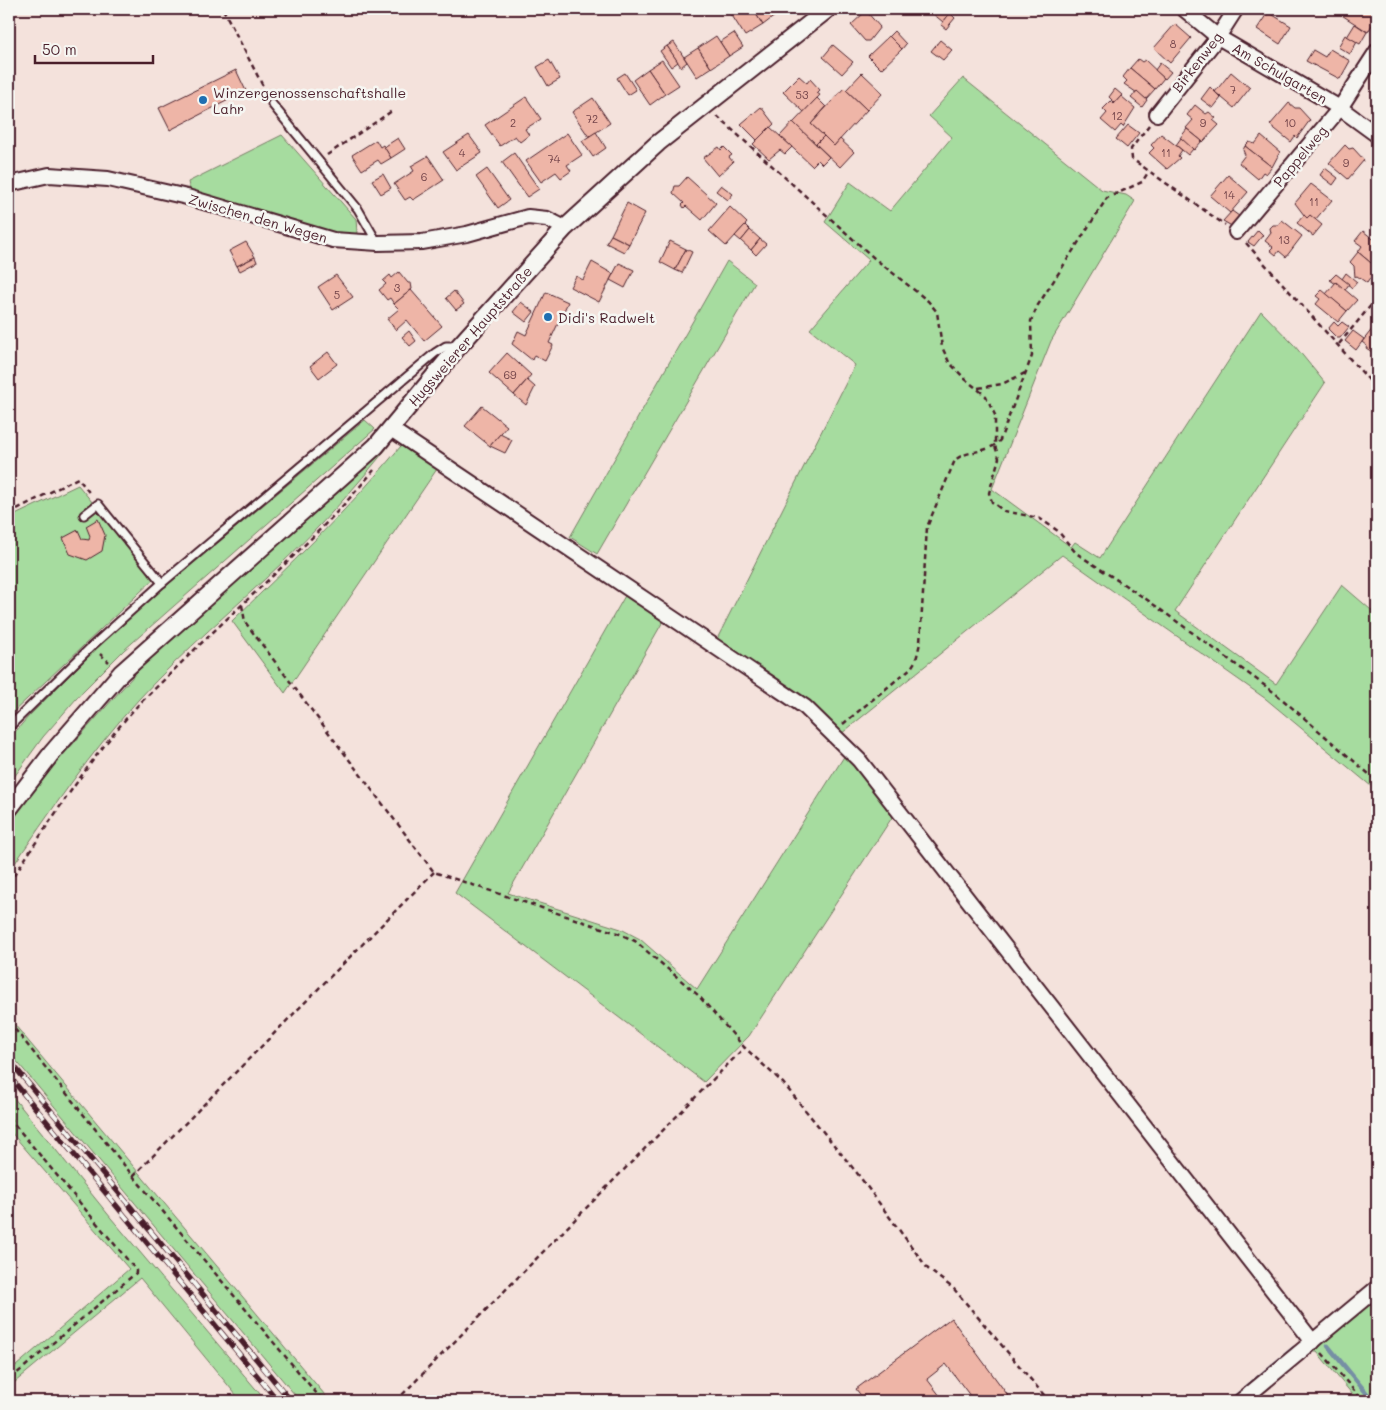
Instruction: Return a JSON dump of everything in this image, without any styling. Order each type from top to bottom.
[{"type":"street","name":"Hugsweierer Hauptstraße","points":[[9,809],[51,754],[121,673],[376,446],[459,346],[565,228],[658,143],[828,9]]},
{"type":"street","name":"Am Schulgarten","points":[[1184,9],[1218,37],[1340,108],[1377,135]]},
{"type":"street","name":"Birkenweg","points":[[1157,114],[1218,37],[1236,9]]},
{"type":"street","name":"Pappelweg","points":[[1236,232],[1340,108],[1377,51]]},
{"type":"street","name":"Zwischen den Wegen","points":[[9,184],[49,175],[108,179],[187,197],[333,240],[378,243],[422,242],[467,234],[528,216],[547,219],[565,228]]},
{"type":"street","points":[[391,429],[805,707],[832,732],[859,760],[1313,1342]]},
{"type":"street","points":[[1241,1401],[1377,1288]]},
{"type":"lane","points":[[272,104],[358,209],[378,243]]},
{"type":"lane","points":[[9,727],[92,646],[162,583],[435,353],[446,346],[459,346]]},
{"type":"lane","points":[[84,515],[98,504],[162,583]]},
{"type":"path","points":[[223,9],[272,104]]},
{"type":"path","points":[[706,105],[874,258],[928,301],[937,312],[942,347],[949,362],[965,379],[986,396],[995,415],[995,446],[999,458],[989,493],[992,502],[1004,511],[1039,518],[1058,531],[1076,553],[1146,599],[1275,693],[1377,780]]},
{"type":"path","points":[[318,161],[392,111]]},
{"type":"path","points":[[1157,114],[1131,149],[1132,159],[1236,232],[1339,344],[1377,389]]},
{"type":"path","points":[[832,732],[911,668],[916,660],[920,643],[927,527],[955,460],[961,455],[995,446],[1007,424],[1032,356],[1031,321],[1038,305],[1107,198],[1142,182],[1149,171]]},
{"type":"path","points":[[1339,344],[1377,298]]},
{"type":"path","points":[[978,388],[1002,384],[1026,372]]},
{"type":"path","points":[[9,883],[70,792],[130,713],[202,641],[242,605],[351,499],[375,469]]},
{"type":"path","points":[[9,513],[78,478],[98,504]]},
{"type":"path","points":[[242,605],[245,622],[434,872],[590,923],[635,941],[698,995],[744,1047],[783,1083],[857,1174],[928,1269],[954,1289],[1049,1401]]},
{"type":"path","points":[[92,646],[121,673]]},
{"type":"path","points":[[133,1176],[434,872]]},
{"type":"path","points":[[9,1022],[133,1176],[324,1401]]},
{"type":"path","points":[[396,1401],[744,1047]]},
{"type":"path","points":[[9,1118],[136,1270],[136,1273],[9,1380]]},
{"type":"path","points":[[1313,1342],[1362,1401]]},
{"type":"green space","points":[[963,78],[1102,190],[1126,195],[1135,201],[1051,341],[992,489],[1071,547],[1075,542],[1100,558],[1261,311],[1294,345],[1325,383],[1175,611],[1276,684],[1342,585],[1377,615],[1377,791],[1266,699],[1062,555],[841,734],[810,702],[717,639],[855,365],[810,329],[869,260],[825,222],[850,182],[890,211],[952,137],[929,116]]},
{"type":"green space","points":[[282,135],[356,219],[357,232],[354,237],[318,232],[190,191],[188,182]]},
{"type":"green space","points":[[727,261],[755,283],[597,554],[570,537]]},
{"type":"green space","points":[[365,420],[375,429],[124,650],[83,691],[43,737],[9,784],[9,739],[28,717],[122,623]]},
{"type":"green space","points":[[384,444],[387,448],[323,521],[282,563],[174,663],[121,719],[71,783],[9,872],[9,825],[42,779],[144,664],[333,496]]},
{"type":"green space","points":[[401,446],[437,469],[285,693],[232,621],[340,514]]},
{"type":"green space","points":[[78,485],[155,578],[9,716],[9,518]]},
{"type":"green space","points":[[626,594],[665,618],[508,893],[621,929],[640,939],[697,989],[845,755],[893,816],[749,1036],[704,1082],[455,893]]},
{"type":"green space","points":[[9,1018],[330,1401],[300,1401],[9,1052]]},
{"type":"green space","points":[[9,1092],[111,1218],[266,1401],[241,1401],[140,1278],[9,1387],[9,1372],[129,1269],[9,1130]]},
{"type":"green space","points":[[1377,1297],[1377,1401],[1358,1401],[1317,1352],[1314,1352],[1328,1337]]},
{"type":"building","points":[[740,9],[753,9],[763,25],[745,36],[731,14]]},
{"type":"building","points":[[753,9],[784,9],[763,25]]},
{"type":"building","points":[[935,9],[946,9],[951,13],[943,22],[932,13]]},
{"type":"building","points":[[1339,9],[1377,9],[1377,16],[1368,32],[1337,12]]},
{"type":"building","points":[[866,11],[880,27],[869,41],[865,41],[851,25]]},
{"type":"building","points":[[1268,12],[1291,26],[1280,44],[1257,29]]},
{"type":"building","points":[[950,13],[955,18],[946,29],[941,25]]},
{"type":"building","points":[[1175,24],[1191,38],[1170,63],[1154,48]]},
{"type":"building","points":[[1355,24],[1367,32],[1360,44],[1347,37]]},
{"type":"building","points":[[894,31],[906,44],[902,49],[889,36]]},
{"type":"building","points":[[734,33],[743,47],[729,56],[720,42]]},
{"type":"building","points":[[1345,35],[1357,42],[1350,54],[1338,47]]},
{"type":"building","points":[[716,36],[729,56],[711,68],[698,48]]},
{"type":"building","points":[[889,36],[902,49],[881,69],[868,56]]},
{"type":"building","points":[[940,40],[952,50],[943,60],[931,51]]},
{"type":"building","points":[[674,42],[687,62],[681,67],[667,46]]},
{"type":"building","points":[[833,45],[853,62],[842,74],[823,57]]},
{"type":"building","points":[[667,46],[678,62],[671,67],[660,51]]},
{"type":"building","points":[[698,48],[711,68],[697,77],[684,57]]},
{"type":"building","points":[[1330,49],[1350,61],[1340,79],[1306,61],[1313,50],[1325,57]]},
{"type":"building","points":[[1138,59],[1142,62],[1145,60],[1164,78],[1155,89],[1130,68]]},
{"type":"building","points":[[549,60],[560,79],[548,86],[537,67]]},
{"type":"building","points":[[662,60],[679,85],[665,94],[648,69]]},
{"type":"building","points":[[1160,63],[1171,72],[1165,79],[1155,70]]},
{"type":"building","points":[[1130,68],[1155,89],[1146,99],[1124,84],[1127,81],[1123,77]]},
{"type":"building","points":[[648,69],[665,94],[650,105],[633,80]]},
{"type":"building","name":"Winzergenossenschaftshalle Lahr","points":[[236,70],[246,91],[170,130],[159,108]]},
{"type":"building","points":[[1231,72],[1250,88],[1234,108],[1215,92]]},
{"type":"building","points":[[625,73],[636,90],[628,95],[617,78]]},
{"type":"building","points":[[862,73],[883,93],[867,110],[846,90]]},
{"type":"building","points":[[799,76],[807,83],[810,79],[820,90],[817,93],[820,95],[804,112],[783,92]]},
{"type":"building","points":[[1210,87],[1221,98],[1213,108],[1201,99]]},
{"type":"building","points":[[844,88],[867,110],[834,146],[811,124]]},
{"type":"building","points":[[1115,89],[1122,95],[1115,103],[1109,97]]},
{"type":"building","points":[[1137,91],[1147,100],[1142,107],[1131,98]]},
{"type":"building","points":[[1121,96],[1135,108],[1123,127],[1121,125],[1115,132],[1101,120],[1107,113],[1103,109],[1111,101],[1114,104]]},
{"type":"building","points":[[526,97],[541,119],[525,129],[529,135],[520,142],[515,136],[500,146],[485,125]]},
{"type":"building","points":[[593,98],[610,123],[589,137],[572,112]]},
{"type":"building","points":[[817,98],[826,107],[811,124],[824,136],[816,144],[793,123]]},
{"type":"building","points":[[1289,103],[1295,108],[1299,108],[1310,120],[1297,138],[1295,136],[1291,142],[1270,125]]},
{"type":"building","points":[[1195,105],[1206,114],[1209,112],[1216,118],[1213,120],[1219,125],[1203,142],[1186,128],[1193,120],[1187,115]]},
{"type":"building","points":[[761,107],[774,124],[757,140],[741,124]]},
{"type":"building","points":[[793,122],[829,157],[822,164],[818,160],[812,166],[780,136]]},
{"type":"building","points":[[1128,125],[1139,133],[1127,148],[1116,139]]},
{"type":"building","points":[[770,127],[792,147],[785,154],[780,150],[769,159],[753,144]]},
{"type":"building","points":[[1187,129],[1202,141],[1194,150],[1180,138]]},
{"type":"building","points":[[596,132],[606,148],[593,157],[582,141]]},
{"type":"building","points":[[567,133],[582,155],[567,165],[571,171],[561,178],[556,172],[541,182],[526,161]]},
{"type":"building","points":[[1161,134],[1182,150],[1178,156],[1180,158],[1167,169],[1149,153],[1154,148],[1151,145]]},
{"type":"building","points":[[469,135],[482,153],[456,170],[443,152]]},
{"type":"building","points":[[824,136],[834,146],[840,139],[854,152],[840,167],[816,144]]},
{"type":"building","points":[[1261,136],[1280,152],[1272,167],[1245,146],[1249,142],[1255,144]]},
{"type":"building","points":[[398,138],[405,149],[391,158],[384,147]]},
{"type":"building","points":[[1181,138],[1193,149],[1188,155],[1176,145]]},
{"type":"building","points":[[376,140],[380,147],[383,145],[391,158],[381,164],[378,160],[362,170],[352,155]]},
{"type":"building","points":[[1345,145],[1349,149],[1353,148],[1364,160],[1348,179],[1329,163]]},
{"type":"building","points":[[1245,146],[1272,167],[1266,174],[1263,172],[1258,179],[1239,163],[1245,155],[1243,150]]},
{"type":"building","points":[[719,147],[721,150],[724,147],[732,155],[729,157],[733,162],[718,176],[703,158]]},
{"type":"building","points":[[514,153],[539,189],[527,197],[502,162]]},
{"type":"building","points":[[428,156],[444,180],[413,200],[410,197],[405,200],[394,184],[414,171],[411,166]]},
{"type":"building","points":[[1325,168],[1338,178],[1333,185],[1320,175]]},
{"type":"building","points":[[487,169],[509,200],[498,208],[476,177]]},
{"type":"building","points":[[383,174],[391,188],[381,194],[372,180]]},
{"type":"building","points":[[1228,175],[1248,192],[1230,213],[1210,196]]},
{"type":"building","points":[[687,177],[716,203],[702,220],[686,206],[684,208],[682,205],[684,203],[673,193],[675,186],[679,186]]},
{"type":"building","points":[[1311,184],[1332,200],[1315,220],[1310,215],[1307,218],[1295,203]]},
{"type":"building","points":[[721,185],[733,194],[728,200],[716,191]]},
{"type":"building","points":[[627,203],[645,213],[629,244],[611,235]]},
{"type":"building","points":[[730,207],[747,223],[726,246],[709,231]]},
{"type":"building","points":[[1232,211],[1243,219],[1235,228],[1223,221]]},
{"type":"building","points":[[1304,215],[1307,218],[1310,215],[1322,225],[1313,236],[1297,223]]},
{"type":"building","points":[[1282,220],[1302,236],[1286,257],[1279,251],[1276,255],[1270,250],[1273,247],[1265,241],[1271,233],[1270,228],[1273,225],[1278,225]]},
{"type":"building","points":[[745,225],[750,230],[741,241],[735,236]]},
{"type":"building","points":[[750,230],[760,239],[751,250],[741,241]]},
{"type":"building","points":[[1258,230],[1263,235],[1254,246],[1248,242]]},
{"type":"building","points":[[1363,231],[1377,242],[1377,268],[1358,252],[1362,246],[1355,241]]},
{"type":"building","points":[[611,235],[629,244],[624,252],[606,243]]},
{"type":"building","points":[[760,239],[766,244],[756,255],[751,250]]},
{"type":"building","points":[[670,241],[686,249],[675,270],[660,262]]},
{"type":"building","points":[[246,242],[255,257],[237,266],[229,251]]},
{"type":"building","points":[[686,249],[692,252],[682,273],[675,270]]},
{"type":"building","points":[[1358,252],[1377,268],[1367,283],[1357,276],[1355,277],[1354,266],[1350,262]]},
{"type":"building","points":[[255,257],[257,262],[240,271],[237,266]]},
{"type":"building","points":[[592,262],[613,274],[599,302],[570,287],[576,276],[583,280]]},
{"type":"building","points":[[619,263],[634,270],[625,288],[610,280]]},
{"type":"building","points":[[399,272],[408,283],[411,283],[412,289],[394,304],[390,298],[387,300],[379,290],[386,284],[383,281],[390,275],[392,278]]},
{"type":"building","points":[[1346,273],[1357,282],[1352,288],[1342,279]]},
{"type":"building","points":[[1336,274],[1349,284],[1345,290],[1330,280]]},
{"type":"building","points":[[336,275],[353,297],[333,310],[318,287]]},
{"type":"building","points":[[1336,282],[1357,300],[1347,311],[1326,294]]},
{"type":"building","points":[[411,290],[442,326],[424,341],[407,320],[396,330],[387,319],[399,309],[394,304]]},
{"type":"building","points":[[1322,290],[1347,311],[1338,322],[1316,304],[1320,299],[1316,296]]},
{"type":"building","points":[[454,291],[464,304],[456,310],[446,298]]},
{"type":"building","name":"Didi's Radwelt","points":[[546,292],[568,302],[549,343],[553,345],[545,361],[534,355],[532,360],[512,344],[518,331],[526,335]]},
{"type":"building","points":[[521,302],[534,312],[526,322],[513,312]]},
{"type":"building","points":[[1334,322],[1338,326],[1342,322],[1349,327],[1340,338],[1337,338],[1328,329]]},
{"type":"building","points":[[1377,323],[1377,355],[1366,348],[1367,346],[1362,342]]},
{"type":"building","points":[[409,331],[416,341],[410,346],[402,337]]},
{"type":"building","points":[[1353,331],[1364,339],[1356,350],[1345,341]]},
{"type":"building","points":[[328,352],[337,364],[319,378],[310,366]]},
{"type":"building","points":[[507,353],[531,375],[514,395],[489,373]]},
{"type":"building","points":[[527,380],[535,387],[526,405],[514,395]]},
{"type":"building","points":[[482,406],[507,426],[490,446],[465,426]]},
{"type":"building","points":[[500,434],[512,440],[505,453],[490,446]]},
{"type":"building","points":[[98,519],[105,535],[102,551],[87,560],[70,554],[63,538],[78,530],[82,539],[89,540],[90,536],[86,526]]},
{"type":"building","points":[[951,1318],[1012,1401],[974,1401],[946,1364],[927,1379],[944,1401],[921,1401],[918,1397],[913,1401],[865,1401],[856,1389]]},
{"type":"waterway","points":[[1328,1346],[1373,1401]]},
{"type":"waterway","points":[[1247,1387],[1294,1348]]},
{"type":"waterway","points":[[1230,1401],[1241,1392]]},
{"type":"railway","points":[[9,1060],[291,1401]]},
{"type":"railway","points":[[9,1076],[278,1401]]},
{"type":"place","name":"Winzergenossenschaftshalle Lahr","points":[[203,100]]},
{"type":"place","name":"Didi's Radwelt","points":[[548,317]]}]
